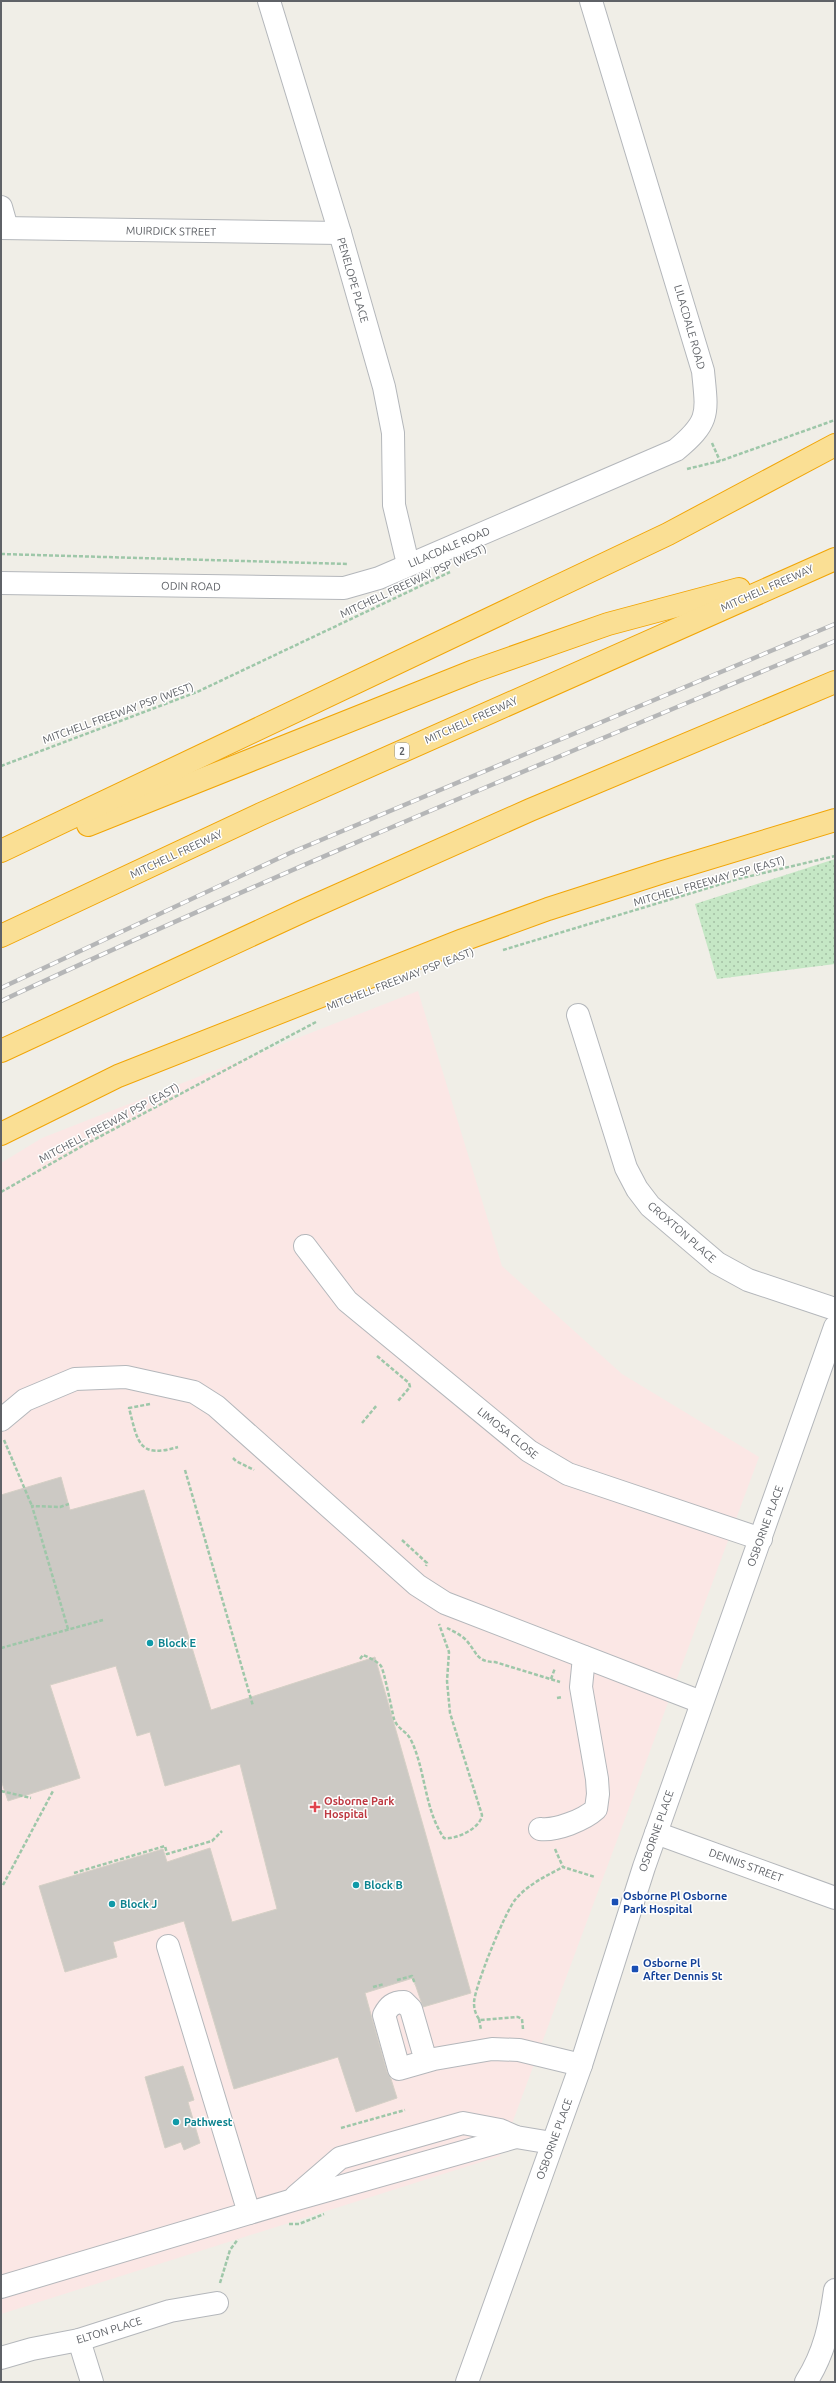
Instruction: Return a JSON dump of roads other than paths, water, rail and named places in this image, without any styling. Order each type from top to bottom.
[{"type":"highway","points":[[1,851],[668,534],[835,445]]},
{"type":"highway","name":"MITCHELL FREEWAY","points":[[1,936],[261,814],[835,559]]},
{"type":"highway","points":[[1,859],[481,669],[608,624],[804,572]]},
{"type":"highway","points":[[1,1051],[303,911],[544,804],[835,682]]},
{"type":"highway","points":[[1,1134],[118,1076],[463,940],[548,909],[663,872],[835,820]]},
{"type":"street","name":"PENELOPE PLACE","points":[[269,1],[340,233],[384,387],[393,433],[394,505],[408,564]]},
{"type":"street","name":"LILACDALE ROAD","points":[[379,578],[408,564],[676,450],[694,435],[706,414],[703,371],[591,1]]},
{"type":"street","points":[[1,206],[4,228]]},
{"type":"street","name":"MUIRDICK STREET","points":[[4,228],[340,233]]},
{"type":"street","name":"ODIN ROAD","points":[[1,583],[344,588],[379,578]]},
{"type":"street","name":"CROXTON PLACE","points":[[578,1016],[626,1168],[637,1189],[650,1206],[717,1263],[729,1270],[748,1280],[835,1309]]},
{"type":"street","name":"LIMOSA CLOSE","points":[[305,1246],[347,1301],[529,1451],[547,1463],[568,1474],[761,1539]]},
{"type":"street","name":"OSBORNE PLACE","points":[[467,2382],[581,2065],[644,1867],[701,1702],[761,1539],[835,1327]]},
{"type":"street","points":[[2,1429],[25,1400],[75,1379],[126,1377],[194,1392],[216,1406],[417,1585],[445,1603],[701,1702]]},
{"type":"street","points":[[544,1830],[583,1818],[596,1809],[598,1794],[597,1779],[581,1687],[584,1657]]},
{"type":"street","name":"DENNIS STREET","points":[[656,1833],[835,1898]]},
{"type":"street","points":[[168,1946],[249,2213]]},
{"type":"street","points":[[426,2061],[492,2049],[519,2050],[581,2065]]},
{"type":"street","points":[[1,2287],[293,2200],[516,2136],[552,2143]]},
{"type":"street","points":[[806,2382],[816,2365],[829,2330],[835,2290]]},
{"type":"street","name":"ELTON PLACE","points":[[1,2358],[32,2349],[79,2340],[170,2311],[217,2303]]},
{"type":"street","points":[[79,2340],[92,2382]]},
{"type":"railway","points":[[1,988],[290,853],[835,624]]},
{"type":"railway","points":[[1,1001],[208,907],[312,862],[835,641]]},
{"type":"place","name":"Block E","points":[[150,1643]]},
{"type":"place","name":"Osborne Park Hospital","points":[[315,1807]]},
{"type":"place","name":"Block B","points":[[356,1885]]},
{"type":"place","name":"Osborne Pl Osborne Park Hospital","points":[[615,1902]]},
{"type":"place","name":"Block J","points":[[112,1904]]},
{"type":"place","name":"Osborne Pl After Dennis St","points":[[635,1969]]},
{"type":"place","name":"Pathwest","points":[[176,2122]]}]
